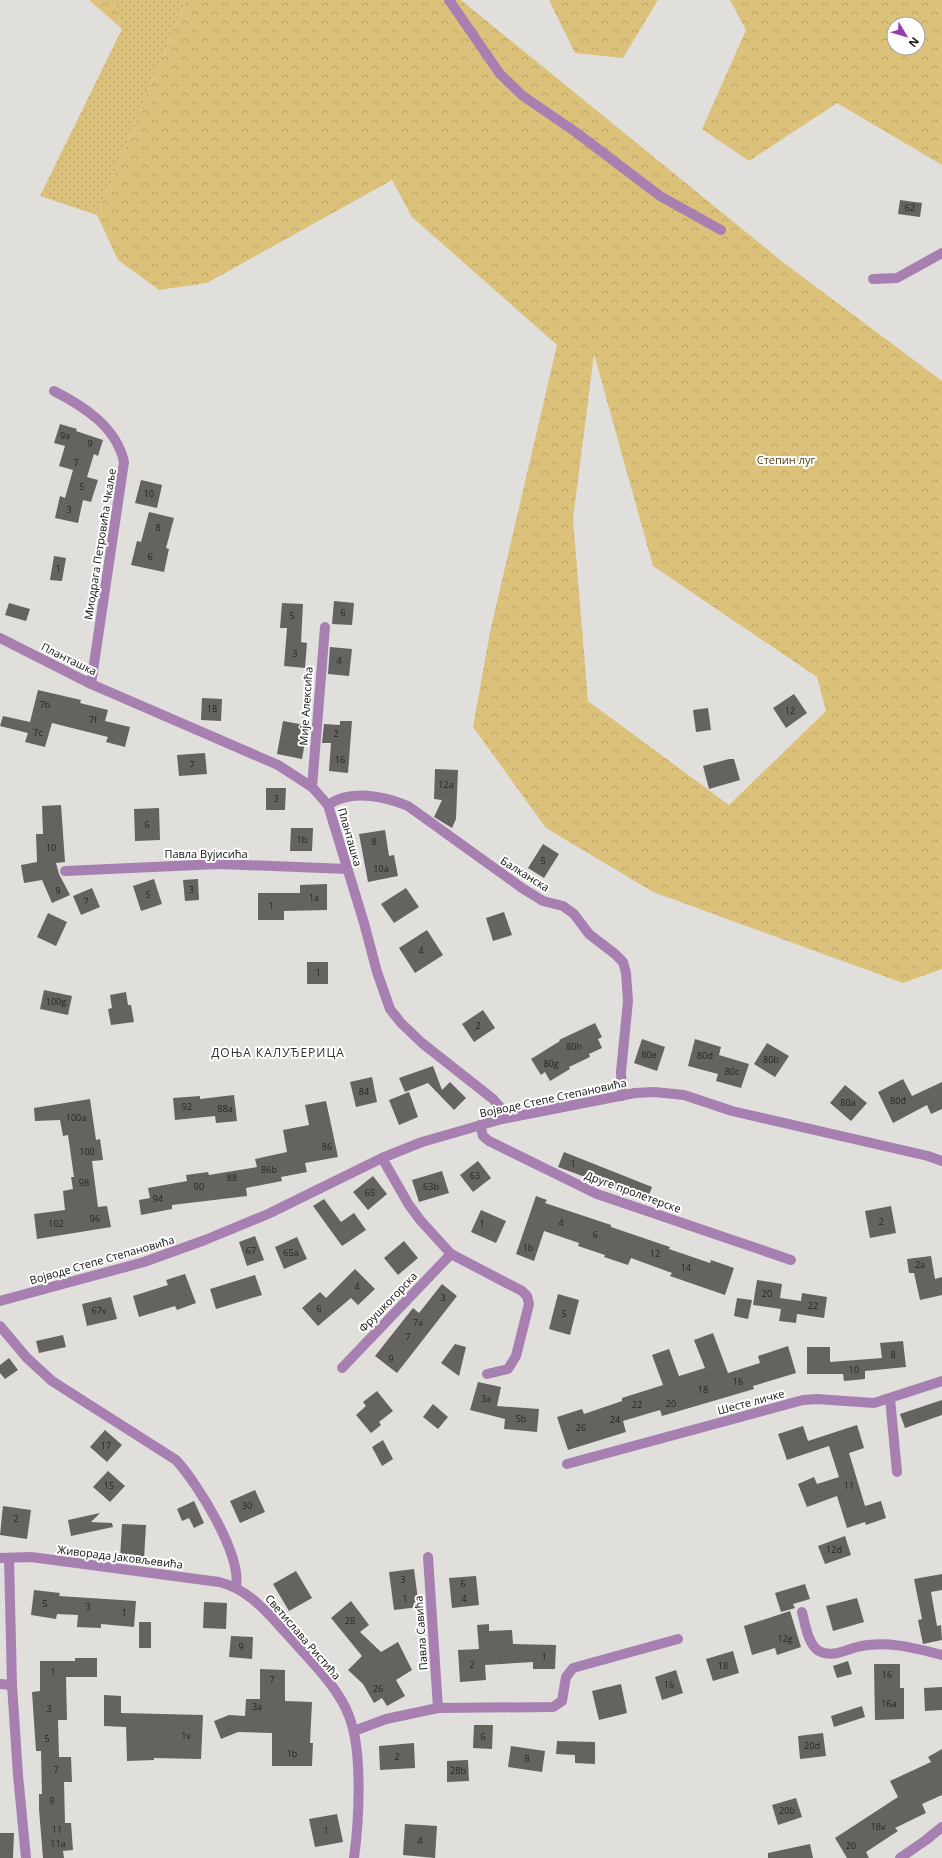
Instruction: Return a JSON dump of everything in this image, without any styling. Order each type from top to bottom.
[{"type":"street","points":[[449,0],[500,74],[523,96],[660,196],[721,230]]},
{"type":"street","points":[[873,278],[897,278],[942,254]]},
{"type":"street","name":"Миодрага Петровића Чкаље","points":[[54,391],[77,403],[96,417],[120,449],[124,462],[91,684]]},
{"type":"street","name":"Мије Алексића","points":[[312,786],[325,627]]},
{"type":"street","name":"Планташка","points":[[0,638],[91,684],[278,765],[312,786],[328,805],[364,923],[377,972],[390,1009],[401,1023],[422,1043],[493,1099],[500,1107],[502,1119]]},
{"type":"street","name":"Балканска","points":[[328,805],[346,796],[359,796],[394,800],[408,806],[522,888],[543,901],[563,906],[574,914],[588,934],[598,943],[615,954],[622,962],[626,973],[628,1001],[622,1056],[622,1096]]},
{"type":"street","name":"Павла Вујисића","points":[[65,871],[219,864],[347,869]]},
{"type":"street","name":"Војводе Степе Степановића","points":[[0,1302],[144,1262],[205,1240],[268,1214],[382,1158],[422,1142],[502,1119],[622,1096],[654,1092],[684,1095],[732,1111],[928,1156],[942,1161]]},
{"type":"street","name":"Друге пролетерске","points":[[480,1125],[483,1136],[489,1141],[597,1194],[791,1260]]},
{"type":"street","points":[[382,1158],[409,1205],[421,1221],[451,1254],[522,1291],[527,1296],[528,1304],[516,1356],[508,1369],[487,1374]]},
{"type":"street","name":"Фрушкогорска","points":[[342,1368],[451,1254]]},
{"type":"street","points":[[0,1326],[27,1358],[52,1381],[176,1460],[186,1471],[204,1499],[232,1556],[238,1577],[236,1587]]},
{"type":"street","name":"Шесте личке","points":[[567,1464],[803,1400],[818,1399],[874,1403],[942,1381]]},
{"type":"street","points":[[890,1399],[897,1472]]},
{"type":"street","name":"Павла Савића","points":[[428,1556],[438,1708]]},
{"type":"street","points":[[4,1558],[18,1775],[26,1858]]},
{"type":"street","name":"Живорада Јаковљевића","points":[[4,1558],[31,1558],[156,1573],[219,1582],[236,1587]]},
{"type":"street","name":"Светислава Ристића","points":[[236,1587],[259,1603],[327,1681],[344,1705],[354,1731],[358,1807],[354,1858]]},
{"type":"street","points":[[802,1612],[811,1643],[818,1651],[826,1654],[838,1653],[859,1646],[878,1644],[901,1646],[942,1655]]},
{"type":"street","points":[[354,1731],[386,1719],[438,1708],[553,1707],[562,1701],[566,1676],[572,1668],[678,1639]]},
{"type":"street","points":[[0,1684],[12,1685]]},
{"type":"street","points":[[900,1858],[942,1827]]},
{"type":"green space","points":[[89,0],[114,0],[122,29]]},
{"type":"green space","points":[[114,0],[186,0],[97,215],[40,196],[122,29]]},
{"type":"green space","name":"Степин луг","points":[[186,0],[461,0],[784,263],[942,381],[942,969],[903,983],[653,892],[546,828],[473,727],[490,632],[557,345],[412,217],[392,180],[207,283],[159,290],[118,260],[97,215]],"holes":[[[594,354],[653,566],[817,677],[826,711],[729,805],[588,701],[573,519]]]},
{"type":"green space","points":[[549,0],[658,0],[623,58],[575,53]]},
{"type":"green space","points":[[730,0],[942,0],[942,165],[837,103],[749,161],[702,129],[746,30]]},
{"type":"building","points":[[900,200],[922,203],[920,217],[898,214]]},
{"type":"building","points":[[60,424],[77,429],[76,431],[103,440],[98,456],[94,454],[87,477],[98,480],[91,502],[83,500],[78,523],[55,518],[60,496],[65,498],[73,470],[59,466],[65,446],[54,443]]},
{"type":"building","points":[[141,480],[162,485],[157,508],[135,503]]},
{"type":"building","points":[[149,512],[174,518],[166,548],[169,549],[164,572],[131,565],[137,541],[141,542]]},
{"type":"building","points":[[54,556],[66,558],[62,581],[50,580]]},
{"type":"building","points":[[334,601],[354,603],[352,625],[332,624]]},
{"type":"building","points":[[9,603],[30,609],[26,621],[5,615]]},
{"type":"building","points":[[282,603],[303,604],[301,642],[307,643],[305,668],[284,666],[287,628],[280,628]]},
{"type":"building","points":[[330,647],[352,649],[349,676],[328,674]]},
{"type":"building","points":[[38,690],[81,700],[80,703],[108,710],[105,721],[130,727],[125,747],[106,742],[108,737],[52,723],[45,747],[25,742],[28,733],[0,726],[3,716],[30,722]]},
{"type":"building","points":[[794,694],[807,713],[786,728],[773,708]]},
{"type":"building","points":[[202,698],[222,699],[221,721],[201,720]]},
{"type":"building","points":[[708,708],[711,730],[696,732],[693,710]]},
{"type":"building","points":[[283,721],[310,726],[309,742],[305,742],[302,759],[277,754]]},
{"type":"building","points":[[340,721],[352,721],[348,773],[329,771],[331,743],[322,743],[324,724],[340,725]]},
{"type":"building","points":[[205,753],[207,774],[179,776],[177,755]]},
{"type":"building","points":[[734,759],[740,780],[709,789],[703,766]]},
{"type":"building","points":[[435,769],[458,770],[456,819],[452,828],[434,817],[442,800],[434,799]]},
{"type":"building","points":[[266,788],[286,788],[285,810],[266,810]]},
{"type":"building","points":[[61,805],[65,862],[56,863],[59,874],[70,895],[52,903],[42,880],[24,883],[21,865],[37,862],[36,834],[43,834],[42,806]]},
{"type":"building","points":[[159,808],[160,840],[135,841],[134,809]]},
{"type":"building","points":[[291,828],[313,828],[312,851],[290,851]]},
{"type":"building","points":[[385,830],[389,856],[394,855],[398,876],[368,882],[359,834]]},
{"type":"building","points":[[543,844],[559,854],[544,878],[528,868]]},
{"type":"building","points":[[154,879],[162,904],[141,911],[133,886]]},
{"type":"building","points":[[198,879],[199,900],[185,901],[183,880]]},
{"type":"building","points":[[327,884],[327,910],[284,911],[284,920],[258,920],[258,893],[300,893],[300,885]]},
{"type":"building","points":[[92,888],[100,907],[81,915],[73,896]]},
{"type":"building","points":[[406,888],[419,907],[394,923],[381,904]]},
{"type":"building","points":[[504,912],[512,935],[493,941],[486,918]]},
{"type":"building","points":[[48,913],[67,922],[56,946],[37,937]]},
{"type":"building","points":[[427,930],[443,955],[415,973],[399,948]]},
{"type":"building","points":[[307,962],[328,962],[328,984],[307,984]]},
{"type":"building","points":[[44,990],[72,996],[68,1015],[40,1009]]},
{"type":"building","points":[[126,992],[128,1005],[131,1005],[134,1022],[111,1025],[108,1009],[112,1008],[110,995]]},
{"type":"building","points":[[483,1010],[495,1028],[474,1042],[462,1024]]},
{"type":"building","points":[[595,1023],[602,1037],[598,1039],[602,1048],[589,1054],[590,1057],[569,1067],[570,1069],[550,1081],[545,1072],[541,1075],[531,1059],[560,1041],[559,1040]]},
{"type":"building","points":[[642,1039],[665,1047],[657,1071],[634,1063]]},
{"type":"building","points":[[695,1039],[721,1047],[719,1055],[749,1064],[741,1088],[716,1081],[718,1074],[688,1066]]},
{"type":"building","points":[[767,1043],[789,1056],[775,1077],[754,1064]]},
{"type":"building","points":[[433,1066],[442,1090],[450,1082],[466,1098],[454,1110],[428,1083],[405,1092],[399,1078]]},
{"type":"building","points":[[372,1077],[377,1102],[356,1107],[350,1082]]},
{"type":"building","points":[[903,1079],[912,1096],[942,1082],[942,1109],[931,1114],[927,1105],[893,1123],[878,1092]]},
{"type":"building","points":[[845,1085],[867,1103],[851,1121],[830,1103]]},
{"type":"building","points":[[409,1092],[418,1117],[399,1125],[389,1100]]},
{"type":"building","points":[[234,1095],[237,1121],[216,1123],[215,1116],[175,1120],[173,1098],[200,1096],[200,1099]]},
{"type":"building","points":[[90,1099],[96,1140],[100,1139],[103,1160],[92,1161],[98,1207],[107,1206],[111,1227],[37,1239],[34,1214],[65,1210],[63,1191],[73,1189],[71,1177],[74,1177],[68,1135],[63,1136],[60,1120],[35,1121],[34,1108]]},
{"type":"building","points":[[326,1101],[338,1157],[305,1163],[307,1172],[281,1177],[282,1181],[246,1188],[247,1196],[172,1205],[172,1209],[141,1215],[139,1200],[150,1198],[148,1188],[187,1181],[186,1175],[208,1172],[209,1175],[257,1167],[255,1159],[287,1152],[283,1130],[309,1125],[305,1105]]},
{"type":"building","points":[[564,1152],[652,1187],[647,1200],[558,1167]]},
{"type":"building","points":[[478,1161],[491,1178],[473,1192],[460,1175]]},
{"type":"building","points":[[442,1171],[449,1193],[419,1202],[412,1180]]},
{"type":"building","points":[[373,1176],[387,1194],[368,1210],[353,1192]]},
{"type":"building","points":[[536,1196],[547,1200],[545,1203],[611,1225],[611,1227],[670,1247],[669,1249],[710,1263],[711,1260],[734,1268],[725,1295],[670,1276],[672,1273],[631,1258],[628,1265],[604,1257],[605,1255],[578,1246],[579,1243],[544,1231],[534,1261],[516,1254]]},
{"type":"building","points":[[324,1199],[341,1222],[354,1213],[366,1230],[342,1246],[313,1206]]},
{"type":"building","points":[[891,1206],[896,1233],[870,1238],[865,1211]]},
{"type":"building","points":[[481,1210],[506,1221],[496,1243],[471,1232]]},
{"type":"building","points":[[255,1236],[264,1260],[247,1266],[239,1242]]},
{"type":"building","points":[[297,1237],[307,1259],[284,1269],[275,1247]]},
{"type":"building","points":[[404,1241],[418,1258],[398,1275],[384,1258]]},
{"type":"building","points":[[931,1256],[935,1279],[942,1277],[942,1295],[920,1300],[914,1273],[909,1273],[907,1259]]},
{"type":"building","points":[[355,1269],[375,1289],[358,1305],[351,1298],[318,1326],[302,1308],[320,1292],[326,1298]]},
{"type":"building","points":[[185,1274],[196,1303],[177,1310],[175,1306],[139,1317],[133,1296],[168,1285],[166,1280]]},
{"type":"building","points":[[255,1275],[262,1295],[216,1309],[210,1289]]},
{"type":"building","points":[[757,1280],[782,1284],[780,1298],[801,1301],[802,1293],[827,1297],[824,1318],[797,1314],[796,1323],[779,1321],[781,1309],[753,1305]]},
{"type":"building","points":[[442,1284],[457,1296],[397,1373],[375,1356],[413,1308],[419,1313]]},
{"type":"building","points":[[558,1294],[579,1300],[570,1335],[549,1329]]},
{"type":"building","points":[[111,1297],[117,1319],[87,1326],[82,1304]]},
{"type":"building","points":[[737,1298],[752,1300],[748,1319],[734,1316]]},
{"type":"building","points":[[713,1333],[728,1373],[760,1363],[758,1356],[788,1346],[796,1373],[753,1386],[754,1389],[662,1416],[660,1410],[623,1421],[626,1432],[568,1450],[557,1417],[582,1409],[584,1414],[622,1401],[622,1398],[663,1385],[652,1355],[669,1349],[679,1376],[705,1368],[694,1340]]},
{"type":"building","points":[[63,1335],[66,1347],[39,1353],[36,1341]]},
{"type":"building","points":[[903,1341],[906,1367],[865,1371],[865,1379],[844,1381],[843,1374],[807,1374],[807,1347],[830,1347],[830,1362],[882,1358],[880,1343]]},
{"type":"building","points":[[455,1344],[466,1347],[459,1376],[441,1363]]},
{"type":"building","points":[[9,1358],[18,1370],[5,1379],[0,1373],[0,1365]]},
{"type":"building","points":[[478,1382],[501,1387],[497,1406],[539,1409],[537,1432],[504,1429],[505,1419],[470,1410]]},
{"type":"building","points":[[377,1391],[393,1411],[379,1422],[381,1425],[371,1433],[356,1415],[366,1406],[363,1402]]},
{"type":"building","points":[[942,1400],[942,1415],[905,1428],[900,1414]]},
{"type":"building","points":[[433,1404],[448,1417],[438,1429],[423,1417]]},
{"type":"building","points":[[857,1425],[864,1448],[849,1453],[865,1506],[881,1501],[886,1518],[866,1525],[865,1522],[847,1528],[837,1496],[807,1507],[798,1484],[814,1477],[817,1484],[839,1477],[829,1446],[787,1460],[778,1434],[803,1426],[808,1441]]},
{"type":"building","points":[[105,1430],[122,1445],[107,1462],[90,1447]]},
{"type":"building","points":[[383,1440],[393,1459],[382,1466],[372,1447]]},
{"type":"building","points":[[108,1471],[125,1486],[110,1502],[93,1487]]},
{"type":"building","points":[[255,1490],[265,1512],[240,1523],[230,1501]]},
{"type":"building","points":[[194,1501],[204,1523],[194,1528],[189,1518],[182,1521],[177,1509]]},
{"type":"building","points":[[3,1506],[31,1510],[27,1539],[0,1535]]},
{"type":"building","points":[[100,1513],[91,1522],[112,1523],[113,1527],[71,1536],[68,1520]]},
{"type":"building","points":[[122,1524],[146,1525],[144,1559],[120,1558]]},
{"type":"building","points":[[845,1536],[851,1555],[825,1564],[818,1546]]},
{"type":"building","points":[[414,1569],[419,1607],[394,1610],[389,1572]]},
{"type":"building","points":[[296,1571],[312,1598],[289,1611],[273,1584]]},
{"type":"building","points":[[942,1574],[942,1590],[931,1592],[937,1626],[941,1625],[942,1640],[923,1644],[918,1620],[922,1619],[914,1579]]},
{"type":"building","points":[[476,1576],[479,1605],[452,1608],[449,1578]]},
{"type":"building","points":[[805,1584],[810,1599],[793,1604],[795,1608],[781,1612],[775,1593]]},
{"type":"building","points":[[34,1590],[60,1593],[59,1596],[136,1601],[134,1627],[101,1624],[101,1628],[77,1627],[78,1615],[57,1614],[56,1619],[31,1615]]},
{"type":"building","points":[[857,1598],[864,1622],[833,1631],[826,1606]]},
{"type":"building","points":[[351,1601],[369,1625],[360,1632],[381,1652],[398,1642],[412,1670],[396,1680],[405,1696],[387,1706],[382,1698],[374,1703],[363,1684],[348,1670],[362,1656],[331,1618]]},
{"type":"building","points":[[204,1602],[227,1603],[226,1629],[203,1628]]},
{"type":"building","points":[[790,1611],[801,1647],[777,1655],[775,1648],[752,1655],[744,1626]]},
{"type":"building","points":[[139,1622],[151,1622],[151,1648],[139,1648]]},
{"type":"building","points":[[489,1624],[489,1631],[512,1630],[513,1644],[556,1645],[555,1669],[533,1669],[533,1662],[485,1665],[486,1680],[460,1682],[458,1650],[479,1649],[477,1625]]},
{"type":"building","points":[[231,1636],[253,1637],[252,1659],[229,1657]]},
{"type":"building","points":[[733,1651],[739,1673],[713,1681],[706,1659]]},
{"type":"building","points":[[75,1658],[97,1658],[97,1677],[66,1677],[67,1720],[58,1720],[59,1757],[71,1757],[72,1782],[64,1782],[65,1823],[71,1823],[73,1850],[63,1851],[64,1858],[43,1858],[39,1809],[39,1794],[42,1794],[41,1751],[36,1751],[32,1692],[40,1691],[40,1661],[75,1661]]},
{"type":"building","points":[[848,1661],[852,1674],[837,1678],[833,1666]]},
{"type":"building","points":[[874,1664],[900,1664],[900,1688],[904,1688],[904,1719],[875,1720]]},
{"type":"building","points":[[260,1669],[285,1670],[285,1701],[312,1702],[310,1743],[313,1743],[312,1766],[272,1766],[272,1733],[238,1732],[221,1739],[214,1721],[229,1715],[245,1716],[246,1699],[260,1699]]},
{"type":"building","points":[[676,1670],[683,1693],[662,1700],[655,1677]]},
{"type":"building","points":[[621,1684],[627,1713],[599,1720],[592,1691]]},
{"type":"building","points":[[942,1687],[942,1710],[925,1711],[924,1688]]},
{"type":"building","points":[[104,1695],[121,1696],[121,1713],[203,1715],[201,1759],[154,1758],[154,1760],[127,1761],[126,1727],[104,1726]]},
{"type":"building","points":[[862,1706],[865,1717],[834,1727],[831,1716]]},
{"type":"building","points":[[474,1725],[493,1725],[492,1749],[473,1748]]},
{"type":"building","points":[[823,1733],[826,1756],[800,1759],[798,1736]]},
{"type":"building","points":[[557,1741],[595,1742],[595,1764],[575,1763],[575,1755],[556,1754]]},
{"type":"building","points":[[414,1743],[415,1768],[380,1770],[379,1746]]},
{"type":"building","points":[[511,1746],[545,1751],[542,1772],[508,1767]]},
{"type":"building","points":[[942,1749],[942,1795],[922,1804],[926,1813],[895,1828],[898,1831],[866,1852],[869,1858],[847,1858],[835,1838],[898,1797],[890,1781],[931,1762],[928,1757]]},
{"type":"building","points":[[468,1760],[469,1781],[447,1782],[447,1761]]},
{"type":"building","points":[[796,1798],[802,1817],[778,1825],[772,1805]]},
{"type":"building","points":[[337,1814],[343,1842],[315,1847],[309,1819]]},
{"type":"building","points":[[405,1824],[437,1826],[435,1858],[403,1855]]},
{"type":"building","points":[[0,1833],[14,1833],[13,1858],[0,1858]]},
{"type":"building","points":[[810,1844],[813,1858],[768,1858],[768,1853]]},
{"type":"district","name":"ДОЊА КАЛУЂЕРИЦА","points":[[278,1053]]}]
